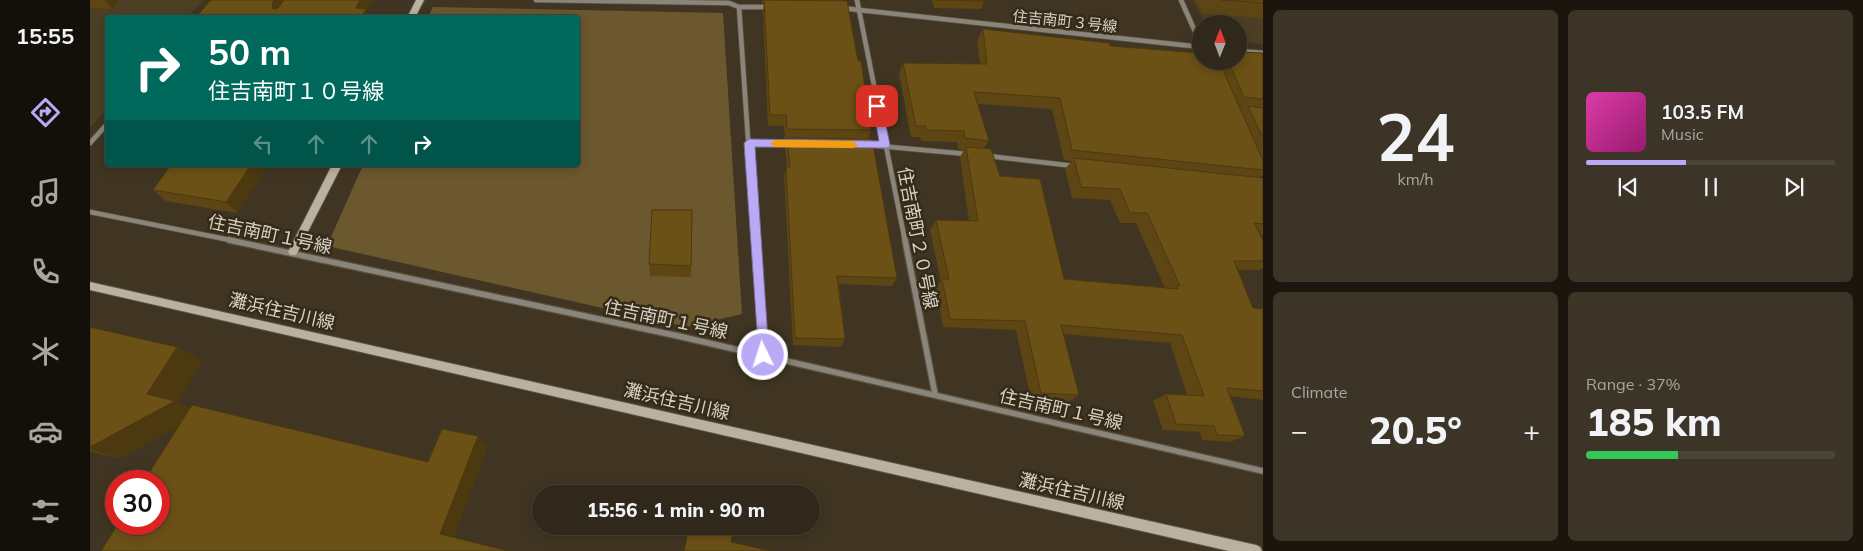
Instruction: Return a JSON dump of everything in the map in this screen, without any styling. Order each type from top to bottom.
[{"type":"street","points":[[412,15],[420,0]]},
{"type":"street","points":[[536,0],[729,3],[739,7],[779,7]]},
{"type":"street","name":"住吉南町２０号線","points":[[856,0],[935,394]]},
{"type":"street","points":[[1181,0],[1192,25]]},
{"type":"street","points":[[739,7],[763,355]]},
{"type":"street","name":"住吉南町３号線","points":[[838,8],[1192,45]]},
{"type":"street","points":[[1248,52],[1263,53]]},
{"type":"street","points":[[90,143],[105,126]]},
{"type":"street","points":[[749,143],[798,144]]},
{"type":"street","points":[[866,145],[885,145],[974,155]]},
{"type":"street","points":[[984,156],[1083,167]]},
{"type":"street","points":[[293,252],[336,167]]},
{"type":"street","name":"住吉南町１号線","points":[[90,212],[293,252],[763,355],[1263,471]]},
{"type":"street","name":"灘浜住吉川線","points":[[90,286],[1256,551]]},
{"type":"shaded area","points":[[90,0],[203,0],[190,15],[105,15],[105,110],[90,128]]},
{"type":"shaded area","points":[[1193,0],[1263,0],[1263,44],[1248,43],[1248,15],[1200,15]]},
{"type":"shaded area","points":[[433,7],[723,13],[742,314],[687,327],[327,246],[362,167],[580,167],[580,15],[429,15]]},
{"type":"building","points":[[211,0],[274,0],[272,4],[273,9],[278,8],[284,0],[360,0],[356,8],[366,9],[362,15],[198,15]]},
{"type":"building","points":[[764,0],[847,1],[858,61],[861,61],[871,130],[787,129],[786,115],[770,115]]},
{"type":"building","points":[[938,0],[984,0],[984,1]]},
{"type":"building","points":[[1221,0],[1263,0],[1263,3]]},
{"type":"building","points":[[983,29],[1109,43],[1110,46],[1192,52],[1192,70],[1223,70],[1263,160],[1263,170],[1072,150],[1060,98],[974,92],[989,141],[965,138],[964,131],[926,130],[926,126],[916,126],[903,63],[987,64]]},
{"type":"building","points":[[1248,52],[1263,53],[1263,99],[1244,97],[1232,70],[1248,70]]},
{"type":"building","points":[[1248,106],[1263,108],[1263,138]]},
{"type":"building","points":[[787,138],[872,139],[897,278],[837,276],[845,339],[795,338],[786,167],[790,167]]},
{"type":"building","points":[[966,147],[991,149],[1000,176],[1040,179],[1064,279],[1178,289],[1177,286],[1180,286],[1147,213],[1130,213],[1120,189],[1081,187],[1074,158],[1263,178],[1263,224],[1254,223],[1263,240],[1263,261],[1234,261],[1253,308],[1263,309],[1263,391],[1227,388],[1245,436],[1217,435],[1214,426],[1176,424],[1166,394],[1204,396],[1182,335],[1061,325],[1079,395],[1041,393],[1025,321],[950,319],[942,279],[949,279],[936,220],[978,221]]},
{"type":"building","points":[[170,167],[250,167],[226,202],[153,190]]},
{"type":"building","points":[[652,210],[692,210],[691,266],[649,264]]},
{"type":"building","points":[[90,327],[177,347],[147,394],[175,401],[90,447]]},
{"type":"building","points":[[192,405],[428,462],[442,429],[478,436],[440,534],[508,551],[101,551],[111,535],[170,535],[170,470],[151,470]]},
{"type":"building","points":[[687,535],[732,535],[731,542],[770,551],[684,551]]},
{"type":"slow traffic","points":[[775,144],[853,145]]},
{"type":"route","points":[[763,355],[749,143],[885,145],[877,106]]}]
